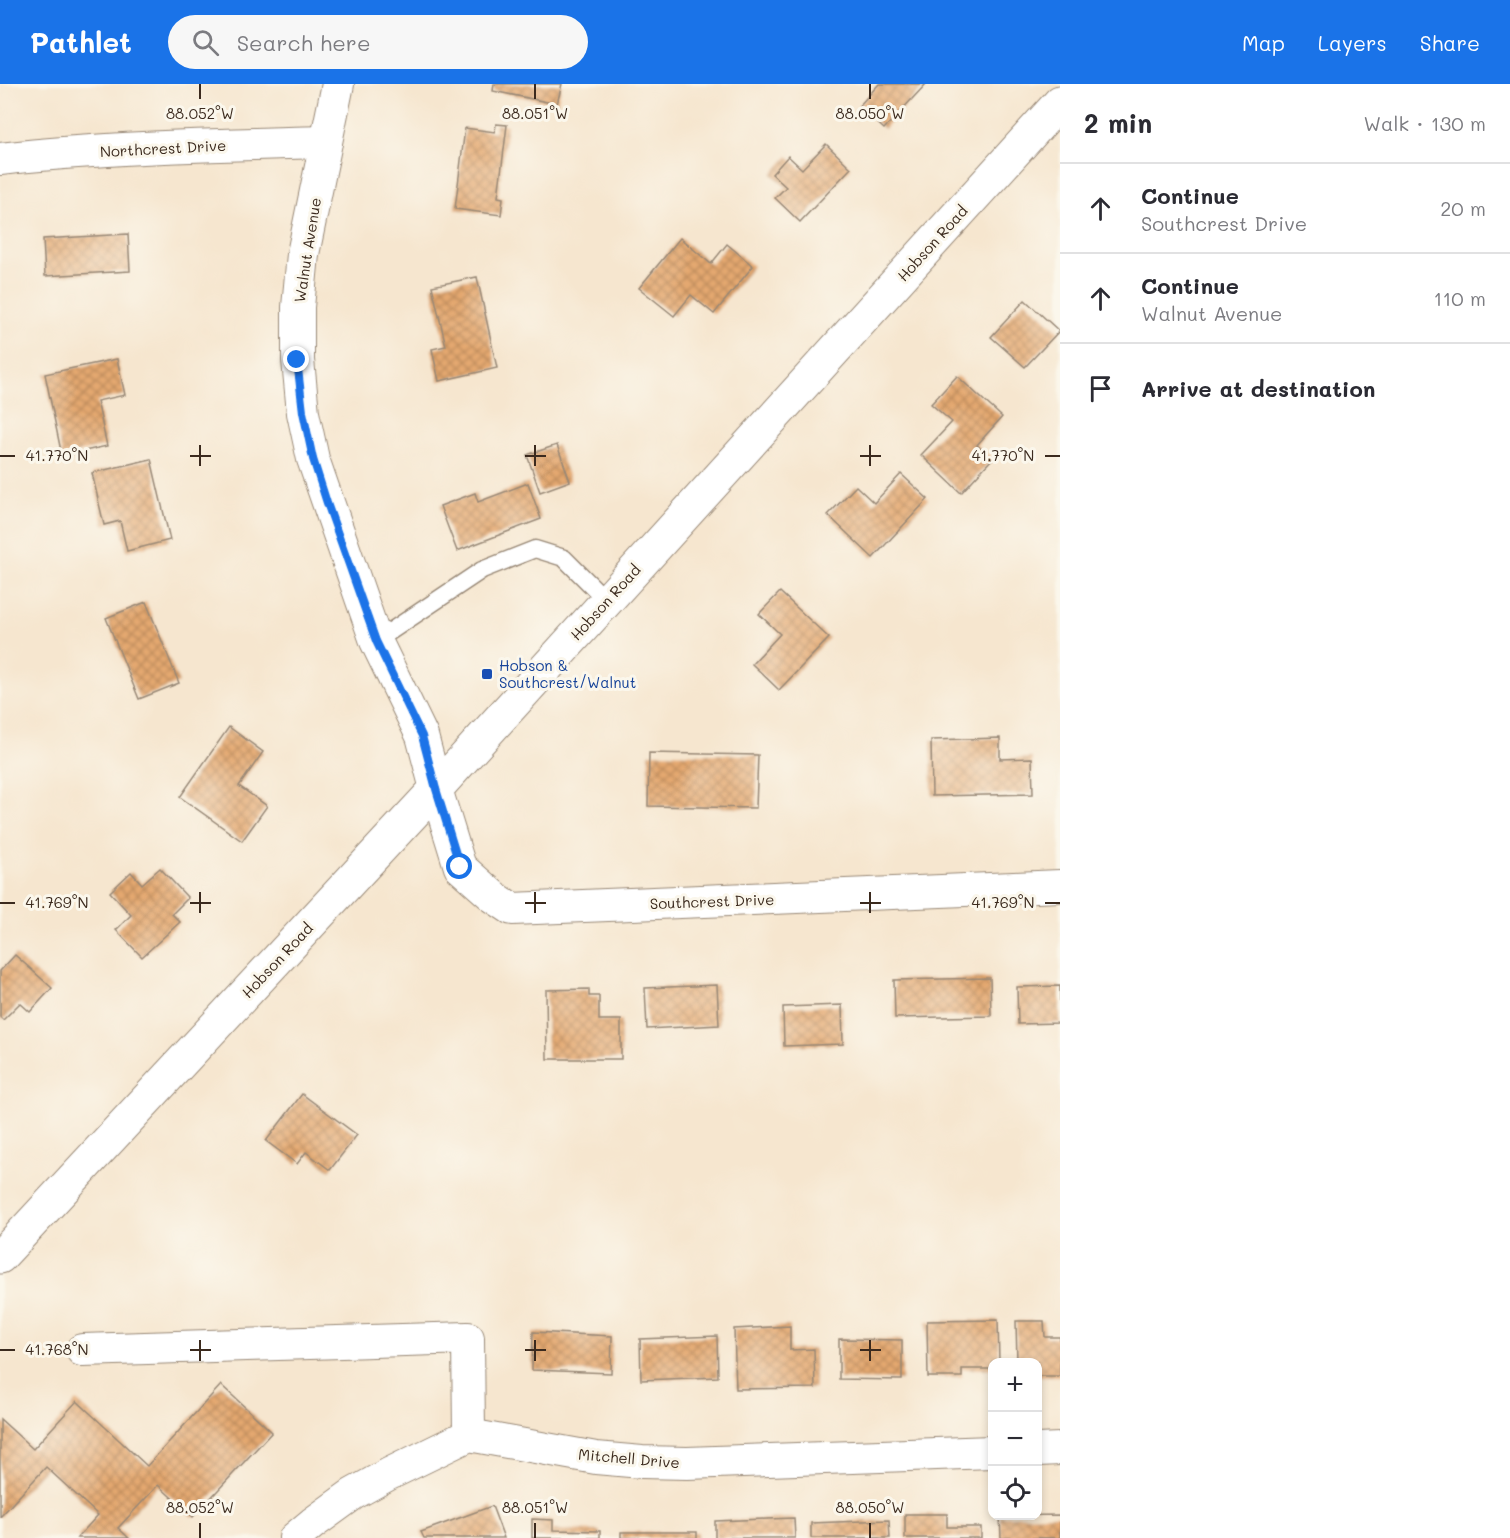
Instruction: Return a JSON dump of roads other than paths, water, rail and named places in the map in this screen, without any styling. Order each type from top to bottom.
[{"type":"main road","name":"Hobson Road","points":[[0,1257],[436,789],[1060,102]]},
{"type":"street","name":"Walnut Avenue","points":[[338,84],[303,254],[297,307],[297,360],[303,412],[313,459],[376,641],[422,736],[436,789]]},
{"type":"street","name":"Northcrest Drive","points":[[0,159],[172,146],[326,142]]},
{"type":"street","name":"Southcrest Drive","points":[[436,789],[460,867],[494,897],[512,909],[1060,886]]},
{"type":"street","points":[[82,1350],[468,1338],[469,1435],[353,1494],[295,1538]]},
{"type":"street","name":"Mitchell Drive","points":[[469,1435],[596,1458],[642,1462],[687,1463],[988,1452]]},
{"type":"street","points":[[1042,1450],[1060,1449]]},
{"type":"lane","points":[[376,641],[482,570],[535,549],[564,558],[607,601]]},
{"type":"place","name":"Hobson & Southcrest/Walnut","points":[[487,674]]}]
